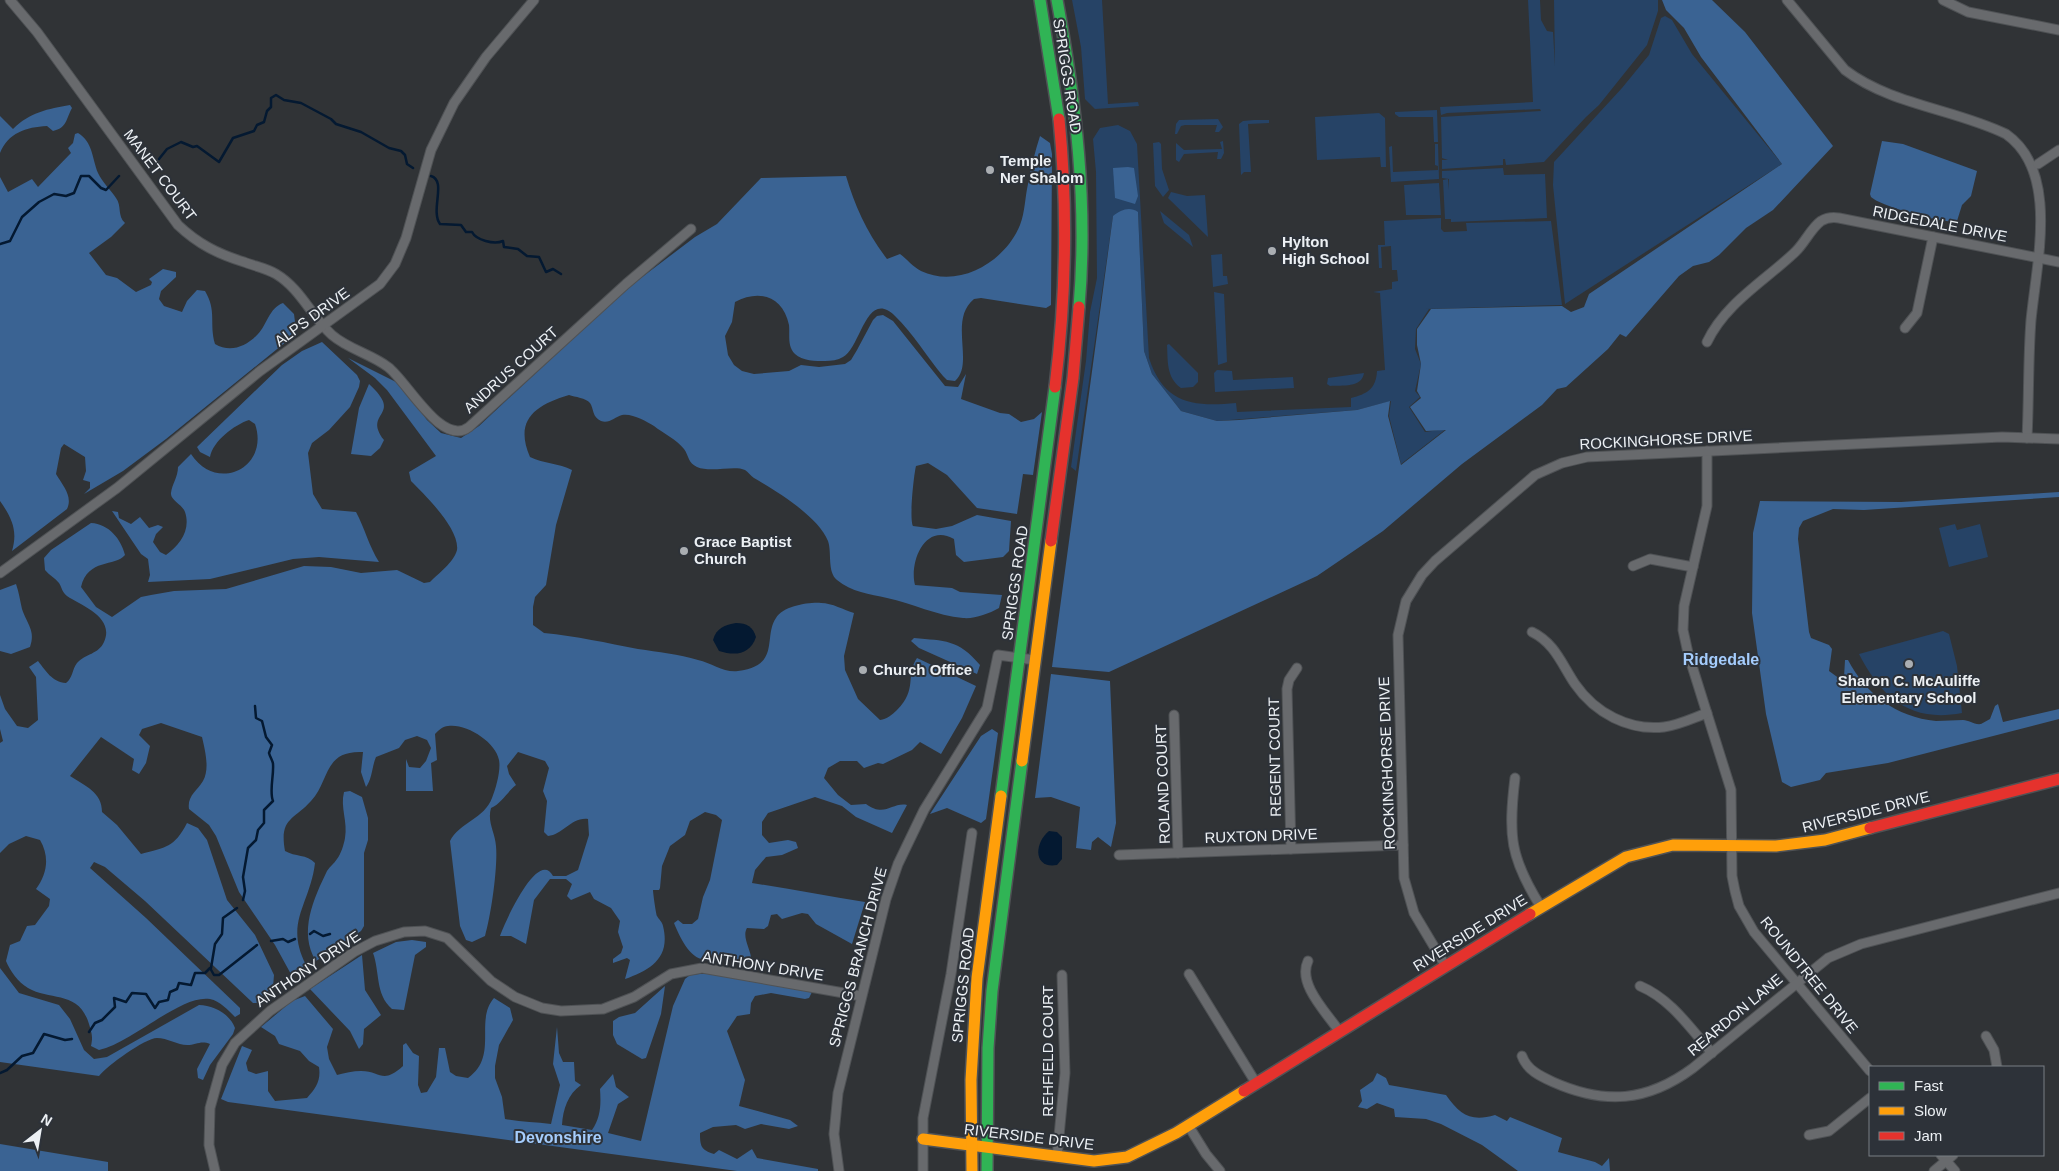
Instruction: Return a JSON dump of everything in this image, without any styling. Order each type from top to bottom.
[{"type":"main road","name":"SPRIGGS ROAD","points":[[972,1171],[971,1062],[977,978],[1063,322],[1066,192],[1059,102],[1040,0]]},
{"type":"main road","name":"SPRIGGS ROAD","points":[[987,1171],[988,1048],[991,999],[1034,660],[1073,378],[1083,246],[1077,121],[1067,47],[1057,0]]},
{"type":"main road","name":"RIVERSIDE DRIVE","points":[[923,1139],[1094,1161],[1127,1156],[1155,1144],[1188,1125],[1610,865],[1639,852],[1679,845],[1776,846],[1825,840],[2059,779]]},
{"type":"street","name":"MANET COURT","points":[[10,0],[37,32],[178,225],[189,236],[215,252],[275,274],[302,297],[323,324]]},
{"type":"street","name":"ALPS DRIVE","points":[[0,573],[117,488],[234,392],[323,324],[370,292],[388,275],[406,238],[424,171],[440,128],[469,80],[534,0]]},
{"type":"street","points":[[1787,0],[1845,70],[1857,79],[1883,92],[2006,134],[2024,146],[2038,164],[2046,182]]},
{"type":"street","points":[[1943,0],[1968,12],[2059,30]]},
{"type":"street","points":[[2038,164],[2059,150]]},
{"type":"street","points":[[2027,438],[2031,320],[2051,217]]},
{"type":"street","name":"RIDGEDALE DRIVE","points":[[1707,342],[1723,315],[1794,254],[1817,224],[1828,218],[1839,218],[2059,262]]},
{"type":"street","name":"ANDRUS COURT","points":[[323,324],[337,338],[393,370],[440,424],[452,431],[463,431],[543,362],[626,284],[691,229]]},
{"type":"street","points":[[1905,328],[1917,313],[1933,237]]},
{"type":"street","name":"ROCKINGHORSE DRIVE","points":[[1445,965],[1418,921],[1410,902],[1404,878],[1398,635],[1406,601],[1422,575],[1521,486],[1551,467],[1588,457],[2027,438],[2059,439]]},
{"type":"street","name":"ROUNDTREE DRIVE","points":[[1707,451],[1707,506],[1684,606],[1683,630],[1688,653],[1731,790],[1733,884],[1743,913],[1754,932],[1869,1070]]},
{"type":"street","points":[[1633,566],[1650,559],[1693,567]]},
{"type":"street","points":[[1532,632],[1552,646],[1582,693],[1592,704],[1615,719],[1640,726],[1664,727],[1708,713]]},
{"type":"street","name":"SPRIGGS BRANCH DRIVE","points":[[838,1171],[834,1134],[838,1093],[878,926],[898,864],[924,810],[984,715],[992,692],[998,655],[1020,658]]},
{"type":"street","points":[[1020,658],[1034,660]]},
{"type":"street","name":"REGENT COURT","points":[[1291,849],[1287,688],[1289,680],[1297,668]]},
{"type":"street","name":"ROLAND COURT","points":[[1174,715],[1178,853]]},
{"type":"street","points":[[1515,778],[1511,825],[1513,845],[1521,874],[1541,907]]},
{"type":"street","points":[[922,1171],[923,1118],[951,974],[972,833]]},
{"type":"street","name":"RUXTON DRIVE","points":[[1119,855],[1403,845]]},
{"type":"street","name":"REARDON LANE","points":[[1522,1056],[1528,1068],[1542,1077],[1578,1091],[1608,1097],[1642,1094],[1669,1084],[1712,1053],[1796,982],[1828,958],[1861,944],[2059,893]]},
{"type":"street","name":"ANTHONY DRIVE","points":[[214,1171],[209,1145],[210,1108],[222,1065],[235,1043],[270,1011],[354,952],[375,941],[404,932],[425,931],[447,938],[456,944],[491,981],[507,992],[524,1002],[561,1011],[603,1009],[634,997],[671,974],[702,968],[861,996]]},
{"type":"street","points":[[1308,961],[1305,970],[1308,983],[1339,1031]]},
{"type":"street","points":[[1189,974],[1256,1082]]},
{"type":"street","name":"REHFIELD COURT","points":[[1057,1157],[1065,1073],[1062,975]]},
{"type":"street","points":[[1640,986],[1658,995],[1669,1004],[1712,1053]]},
{"type":"street","points":[[1986,1036],[1994,1050],[1997,1066]]},
{"type":"street","points":[[1810,1135],[1829,1132],[1869,1099]]},
{"type":"street","points":[[1188,1125],[1206,1154],[1220,1171]]},
{"type":"street","points":[[1934,1171],[1946,1157],[1955,1171]]},
{"type":"shaded area","points":[[1072,0],[1102,0],[1108,104],[1138,102],[1139,106],[1095,109],[1085,99],[1081,47]]},
{"type":"shaded area","points":[[1528,0],[1540,0],[1541,20],[1547,31],[1553,32],[1555,66],[1554,0],[1658,0],[1658,11],[1647,45],[1599,105],[1544,162],[1506,165],[1505,159],[1503,159],[1503,165],[1442,169],[1442,160],[1448,160],[1442,158],[1441,117],[1541,111],[1540,109],[1447,113],[1441,115],[1440,107],[1533,102]]},
{"type":"shaded area","points":[[1662,0],[1712,0],[1745,32],[1833,146],[1773,210],[1746,228],[1719,255],[1709,262],[1693,266],[1679,276],[1626,337],[1620,334],[1608,349],[1566,387],[1557,389],[1542,405],[1462,464],[1383,531],[1317,576],[1109,672],[1052,667],[1113,216],[1119,212],[1131,209],[1138,212],[1144,351],[1152,374],[1181,411],[1217,421],[1239,420],[1357,410],[1390,401],[1388,416],[1401,465],[1446,430],[1426,431],[1410,407],[1421,398],[1417,391],[1421,364],[1417,345],[1417,329],[1431,309],[1562,306],[1571,312],[1584,307],[1589,294],[1782,164],[1701,57],[1684,28],[1666,10]]},
{"type":"shaded area","points":[[1665,16],[1672,20],[1692,54],[1782,164],[1565,304],[1553,185],[1554,162],[1622,88],[1649,55],[1661,18]]},
{"type":"shaded area","points":[[70,105],[72,108],[61,128],[53,131],[47,126],[19,132],[8,140],[0,153],[0,116],[13,129],[33,115]]},
{"type":"shaded area","points":[[1437,110],[1438,142],[1434,142],[1433,117],[1399,117],[1395,114],[1395,112]]},
{"type":"shaded area","points":[[1379,113],[1385,118],[1386,167],[1381,167],[1380,157],[1317,160],[1315,117]]},
{"type":"shaded area","points":[[1218,119],[1223,127],[1219,132],[1215,132],[1217,125],[1185,125],[1181,126],[1177,134],[1175,134],[1176,124],[1179,120]]},
{"type":"shaded area","points":[[1269,120],[1269,123],[1248,124],[1251,172],[1244,172],[1241,175],[1239,124],[1243,121]]},
{"type":"shaded area","points":[[1118,125],[1130,131],[1137,144],[1149,358],[1155,373],[1163,385],[1172,394],[1182,399],[1206,404],[1236,403],[1237,412],[1351,407],[1351,398],[1362,395],[1370,390],[1375,382],[1377,371],[1385,370],[1380,293],[1373,292],[1392,289],[1392,282],[1398,281],[1397,270],[1392,270],[1391,246],[1381,247],[1382,268],[1379,268],[1378,245],[1385,245],[1384,221],[1441,218],[1441,229],[1444,232],[1467,231],[1466,223],[1551,221],[1562,305],[1426,309],[1429,309],[1416,329],[1415,349],[1421,364],[1415,391],[1420,397],[1409,407],[1425,432],[1446,429],[1401,464],[1389,416],[1391,401],[1357,410],[1217,421],[1181,411],[1152,374],[1144,351],[1138,212],[1113,216],[1076,471],[1071,467],[1086,361],[1090,312],[1097,278],[1096,172],[1093,139],[1100,128]]},
{"type":"shaded area","points":[[78,133],[87,141],[98,173],[118,201],[121,217],[125,223],[111,237],[89,253],[106,275],[117,278],[136,292],[151,285],[152,282],[149,279],[163,269],[176,272],[176,277],[161,291],[159,299],[164,306],[182,312],[187,301],[197,290],[205,291],[211,305],[215,344],[221,347],[238,347],[253,339],[274,309],[283,303],[294,314],[296,330],[287,341],[166,439],[123,471],[84,494],[90,488],[90,482],[83,480],[86,471],[85,457],[64,444],[61,448],[56,474],[68,495],[69,504],[67,509],[12,551],[14,544],[13,525],[0,501],[0,177],[8,192],[32,179],[38,187],[71,153],[68,148],[73,143],[75,134]]},
{"type":"shaded area","points":[[1040,136],[1050,143],[1052,154],[1051,305],[1046,308],[981,298],[974,299],[967,308],[963,318],[963,364],[955,381],[947,380],[943,376],[908,330],[895,316],[885,309],[877,309],[871,314],[849,352],[843,357],[832,361],[809,360],[795,354],[790,344],[789,325],[786,315],[776,302],[761,296],[744,298],[735,302],[732,322],[725,336],[728,355],[734,365],[742,371],[754,374],[789,371],[801,365],[819,367],[845,364],[851,360],[873,320],[877,316],[883,315],[893,321],[945,386],[958,387],[966,374],[961,399],[1000,413],[1009,414],[1021,422],[1034,419],[1042,412],[1033,475],[1023,474],[1017,514],[977,508],[947,475],[928,463],[916,466],[912,506],[913,526],[936,529],[952,526],[977,515],[1011,521],[1009,551],[1003,557],[964,562],[956,555],[954,539],[944,535],[935,536],[927,540],[921,547],[914,566],[915,585],[952,588],[960,592],[1002,595],[999,608],[977,617],[953,617],[861,592],[842,584],[832,572],[828,541],[823,532],[796,505],[754,478],[745,470],[735,468],[703,469],[697,467],[678,443],[639,418],[622,415],[604,422],[596,417],[588,401],[569,395],[538,409],[526,424],[526,444],[530,457],[572,470],[556,525],[546,585],[535,597],[533,607],[533,625],[544,633],[676,655],[703,661],[728,671],[738,671],[751,668],[760,663],[765,657],[772,626],[779,614],[784,610],[810,603],[825,603],[854,613],[844,656],[845,670],[858,699],[880,720],[885,719],[897,710],[907,696],[912,671],[917,658],[976,686],[962,718],[941,754],[920,742],[912,750],[883,764],[878,763],[864,768],[857,761],[840,761],[828,768],[824,778],[838,795],[851,805],[866,804],[878,810],[883,810],[907,805],[892,833],[856,817],[842,806],[815,797],[768,813],[762,822],[762,835],[769,843],[788,840],[796,842],[798,848],[782,855],[766,857],[755,870],[752,883],[865,902],[852,944],[816,924],[808,914],[802,913],[782,919],[777,914],[771,915],[768,926],[764,929],[747,928],[745,936],[751,962],[715,955],[708,959],[701,959],[689,951],[674,923],[678,920],[683,924],[692,924],[698,919],[703,897],[710,880],[722,820],[716,815],[705,812],[690,821],[685,835],[670,846],[662,866],[660,888],[659,890],[653,890],[657,914],[662,923],[665,937],[661,954],[650,967],[625,979],[630,960],[627,958],[613,963],[613,959],[621,953],[623,947],[618,932],[620,921],[611,908],[594,899],[590,892],[571,900],[567,896],[572,884],[566,879],[550,879],[534,900],[526,944],[511,936],[500,936],[522,891],[539,872],[547,870],[553,876],[566,876],[578,870],[589,835],[588,819],[572,823],[553,835],[548,836],[544,832],[547,801],[543,791],[549,768],[545,761],[518,752],[507,766],[509,774],[516,785],[491,808],[490,813],[496,846],[496,866],[492,904],[485,936],[472,942],[466,940],[460,926],[450,841],[459,829],[478,816],[489,805],[499,774],[499,760],[497,753],[479,735],[463,728],[448,726],[443,727],[435,734],[437,760],[431,763],[433,791],[406,791],[406,759],[409,767],[420,768],[426,761],[431,748],[427,740],[417,736],[405,740],[399,748],[376,757],[370,781],[366,787],[361,772],[363,752],[341,756],[329,768],[311,801],[289,821],[284,832],[285,851],[308,858],[315,863],[298,925],[297,937],[306,965],[292,976],[275,945],[239,892],[216,836],[209,825],[189,809],[191,797],[203,781],[206,771],[202,737],[161,723],[142,729],[139,735],[150,746],[146,763],[139,774],[132,770],[134,759],[101,737],[70,776],[96,794],[102,812],[117,825],[141,854],[157,850],[173,842],[187,823],[198,828],[207,840],[227,900],[255,935],[274,975],[273,987],[257,1003],[253,1003],[145,901],[105,867],[94,862],[90,868],[146,918],[240,1008],[240,1014],[235,1017],[224,1006],[214,1000],[198,999],[171,1011],[112,1046],[99,1050],[91,1046],[92,1035],[89,1024],[78,1006],[63,998],[28,988],[15,976],[6,961],[10,945],[20,941],[27,926],[35,925],[49,906],[50,899],[36,889],[43,877],[46,865],[45,853],[40,840],[26,836],[9,844],[0,853],[0,743],[3,741],[0,729],[0,695],[5,709],[17,726],[28,728],[38,720],[36,677],[29,667],[38,661],[53,678],[66,683],[70,679],[77,663],[102,646],[106,633],[101,619],[88,608],[67,596],[59,583],[45,570],[44,558],[51,550],[91,523],[103,526],[113,533],[121,543],[125,555],[121,559],[95,567],[89,571],[81,587],[96,607],[112,617],[141,597],[174,591],[226,589],[304,566],[331,567],[361,573],[397,570],[424,583],[430,582],[453,559],[457,550],[456,542],[447,522],[411,481],[409,472],[436,456],[387,390],[375,378],[348,358],[400,384],[427,420],[441,433],[461,438],[479,426],[625,290],[695,237],[717,224],[761,178],[846,176],[862,219],[887,259],[900,254],[921,271],[936,276],[950,277],[979,269],[992,261],[1013,238],[1022,220],[1030,172]]},
{"type":"shaded area","points":[[1223,141],[1224,153],[1221,159],[1217,159],[1218,152],[1184,154],[1179,162],[1176,160],[1176,143],[1184,150],[1222,149],[1220,142]]},
{"type":"shaded area","points":[[1882,141],[1903,144],[1977,171],[1971,196],[1962,205],[1957,221],[1940,220],[1913,214],[1871,197],[1870,194]]},
{"type":"shaded area","points":[[1159,142],[1161,144],[1162,169],[1169,190],[1163,197],[1155,186],[1153,143]]},
{"type":"shaded area","points":[[1435,144],[1438,144],[1439,179],[1391,182],[1389,147],[1392,146],[1393,172],[1438,170],[1438,166],[1435,165]]},
{"type":"shaded area","points":[[1113,168],[1134,168],[1138,196],[1135,204],[1115,198]]},
{"type":"shaded area","points":[[1503,168],[1504,175],[1545,174],[1547,218],[1451,222],[1451,219],[1445,219],[1443,180],[1448,179],[1449,190],[1449,179],[1442,178],[1442,171]]},
{"type":"shaded area","points":[[1439,183],[1441,215],[1406,215],[1404,185]]},
{"type":"shaded area","points":[[1171,192],[1187,196],[1205,195],[1208,237],[1168,198]]},
{"type":"shaded area","points":[[1160,211],[1189,235],[1193,247],[1164,223]]},
{"type":"shaded area","points":[[1222,254],[1223,276],[1227,276],[1228,284],[1213,287],[1211,255]]},
{"type":"shaded area","points":[[1214,292],[1224,294],[1227,362],[1218,365]]},
{"type":"shaded area","points":[[322,342],[357,375],[360,381],[350,407],[329,430],[312,443],[308,453],[313,494],[322,509],[356,512],[379,562],[319,557],[293,559],[210,579],[148,582],[150,575],[148,559],[141,554],[112,511],[118,512],[119,518],[131,524],[140,517],[149,528],[158,525],[163,527],[156,534],[153,542],[160,552],[166,555],[171,551],[180,542],[187,525],[184,509],[171,496],[178,467],[191,454],[202,466],[214,472],[227,473],[238,470],[248,463],[255,452],[258,439],[255,424],[249,420],[225,434],[215,445],[210,457],[200,452],[197,447],[282,365],[302,351]]},
{"type":"shaded area","points":[[1169,344],[1198,373],[1198,382],[1193,387],[1181,388],[1170,374],[1167,345]]},
{"type":"shaded area","points":[[1217,370],[1232,371],[1233,380],[1293,377],[1294,388],[1215,392],[1214,373]]},
{"type":"shaded area","points":[[1364,373],[1360,381],[1356,383],[1330,386],[1327,384],[1328,378]]},
{"type":"shaded area","points":[[369,384],[379,395],[383,403],[384,409],[377,424],[384,440],[380,448],[371,456],[351,454],[359,408]]},
{"type":"shaded area","points":[[2059,492],[2059,497],[1864,510],[1833,509],[1803,521],[1799,528],[1798,539],[1809,632],[1811,638],[1829,645],[1832,649],[1829,671],[1840,679],[1844,678],[1845,660],[1848,660],[1864,683],[1884,702],[1908,715],[1921,719],[1936,721],[1963,720],[1981,724],[1990,719],[1995,706],[1998,704],[2003,722],[2059,709],[2059,719],[1888,763],[1826,773],[1820,780],[1791,787],[1782,782],[1766,714],[1752,613],[1753,533],[1760,501],[1901,502]]},
{"type":"shaded area","points":[[1955,524],[1957,530],[1980,524],[1988,557],[1949,567],[1939,528]]},
{"type":"shaded area","points":[[16,584],[22,609],[30,628],[32,641],[30,647],[11,654],[0,651],[0,590]]},
{"type":"shaded area","points":[[736,623],[751,628],[756,637],[753,643],[746,651],[741,653],[719,651],[713,640],[714,636],[725,626]]},
{"type":"shaded area","points":[[1943,631],[1949,634],[1957,666],[1962,713],[1927,714],[1912,710],[1899,703],[1877,683],[1859,654]]},
{"type":"shaded area","points":[[914,638],[943,641],[965,650],[980,665],[977,674],[919,648],[911,641]]},
{"type":"shaded area","points":[[1051,674],[1110,681],[1116,823],[1111,847],[1098,837],[1092,842],[1091,850],[1076,848],[1080,807],[1051,797],[1035,798]]},
{"type":"shaded area","points":[[992,729],[998,733],[986,819],[981,823],[947,808],[930,814],[981,736]]},
{"type":"shaded area","points":[[350,791],[362,797],[368,818],[368,840],[364,853],[364,926],[361,931],[316,961],[308,939],[310,915],[317,892],[327,871],[335,862],[343,846],[346,826],[343,798],[344,792]]},
{"type":"shaded area","points":[[1049,831],[1057,832],[1062,837],[1062,859],[1057,865],[1044,863],[1038,854],[1041,842]]},
{"type":"shaded area","points":[[412,940],[426,942],[426,947],[415,955],[404,1010],[392,1009],[380,990],[373,953],[396,942]]},
{"type":"shaded area","points":[[362,955],[365,990],[381,1015],[364,1029],[363,1044],[359,1049],[350,1031],[310,989]]},
{"type":"shaded area","points":[[0,968],[19,993],[59,1005],[70,1019],[84,1050],[94,1059],[107,1057],[199,1005],[220,1011],[229,1018],[235,1028],[233,1034],[210,1065],[203,1080],[198,1078],[197,1069],[210,1044],[204,1042],[184,1045],[161,1038],[151,1039],[135,1047],[99,1076],[0,1062]]},
{"type":"shaded area","points":[[713,974],[812,992],[809,998],[805,999],[771,993],[755,996],[751,1003],[750,1014],[737,1016],[727,1031],[745,1080],[739,1106],[790,1120],[798,1126],[789,1129],[761,1124],[745,1129],[736,1125],[713,1127],[700,1133],[700,1137],[704,1149],[714,1154],[719,1150],[737,1159],[752,1149],[757,1158],[818,1169],[818,1171],[737,1171],[228,1102],[221,1099],[242,1046],[252,1050],[246,1063],[248,1071],[256,1074],[268,1071],[268,1091],[275,1101],[307,1098],[318,1080],[319,1067],[309,1061],[300,1051],[279,1044],[275,1036],[261,1027],[292,1001],[305,996],[333,1029],[327,1047],[329,1059],[337,1075],[361,1071],[382,1076],[390,1075],[403,1066],[403,1045],[406,1043],[413,1053],[419,1056],[418,1085],[421,1093],[427,1092],[436,1077],[439,1048],[445,1048],[450,1072],[456,1076],[468,1078],[477,1069],[485,1049],[488,1007],[494,998],[510,1008],[513,1020],[499,1045],[495,1066],[495,1078],[502,1097],[505,1119],[551,1124],[560,1085],[553,1064],[557,1027],[559,1053],[563,1062],[574,1062],[575,1081],[581,1085],[567,1102],[562,1125],[592,1130],[600,1110],[600,1089],[613,1074],[616,1087],[629,1097],[618,1104],[608,1133],[641,1141],[673,1006],[685,979],[690,975]]},
{"type":"shaded area","points":[[665,986],[661,1014],[646,1058],[642,1059],[617,1044],[613,1035],[613,1021],[619,1017],[635,1013]]},
{"type":"shaded area","points":[[1377,1073],[1386,1078],[1389,1085],[1446,1095],[1456,1108],[1467,1115],[1479,1118],[1495,1115],[1507,1121],[1510,1117],[1562,1138],[1558,1152],[1595,1162],[1602,1166],[1609,1158],[1610,1171],[1518,1171],[1482,1145],[1441,1124],[1426,1119],[1395,1117],[1394,1109],[1377,1103],[1367,1109],[1358,1107],[1362,1101],[1360,1090],[1373,1081]]},
{"type":"shaded area","points":[[0,1144],[108,1162],[108,1171],[0,1171]]},
{"type":"waterway","points":[[159,159],[167,149],[181,142],[193,147],[197,146],[219,162],[233,138],[254,131],[257,125],[264,122],[267,111],[271,107],[271,98],[276,95],[284,100],[301,103],[331,119],[336,124],[361,132],[389,148],[401,151],[405,155],[407,164],[413,168]]},
{"type":"waterway","points":[[0,244],[10,241],[22,217],[39,202],[54,194],[66,196],[74,193],[81,176],[89,176],[101,188],[106,190],[119,176]]},
{"type":"waterway","points":[[431,176],[436,179],[438,184],[437,218],[440,224],[461,225],[466,232],[472,232],[477,237],[486,241],[503,241],[504,247],[518,249],[527,256],[539,257],[546,272],[553,269],[561,274]]},
{"type":"waterway","points":[[243,900],[245,891],[243,877],[248,848],[256,840],[258,830],[264,823],[264,810],[273,801],[271,793],[273,764],[269,753],[272,745],[266,737],[262,721],[256,718],[255,706]]},
{"type":"waterway","points":[[211,968],[215,944],[222,934],[223,918],[237,908]]},
{"type":"waterway","points":[[310,934],[314,931],[323,936],[330,934]]},
{"type":"waterway","points":[[271,941],[283,939],[288,942],[295,939]]},
{"type":"waterway","points":[[89,1032],[95,1023],[102,1020],[115,1007],[114,998],[126,1002],[132,993],[146,994],[155,1008],[159,1002],[168,1000],[170,992],[177,989],[179,983],[191,985],[195,973],[205,973],[210,968],[214,975],[219,975],[257,945]]},
{"type":"waterway","points":[[0,1073],[7,1070],[22,1056],[33,1053],[44,1034],[65,1040],[72,1039]]},
{"type":"traffic: fast","points":[[1040,0],[1059,119]]},
{"type":"traffic: fast","points":[[1057,0],[1075,115],[1081,191],[1082,230],[1079,307]]},
{"type":"traffic: fast","points":[[1001,796],[1055,387]]},
{"type":"traffic: fast","points":[[987,1171],[988,1048],[992,991],[1022,761]]},
{"type":"traffic: slow","points":[[1022,761],[1051,541]]},
{"type":"traffic: slow","points":[[972,1171],[971,1080],[977,978],[1001,796]]},
{"type":"traffic: slow","points":[[1530,914],[1626,857],[1673,845],[1776,846],[1825,840],[1870,828]]},
{"type":"traffic: slow","points":[[923,1139],[1094,1161],[1127,1157],[1176,1133],[1244,1091]]},
{"type":"traffic: jam","points":[[1055,387],[1062,320],[1065,220],[1059,119]]},
{"type":"traffic: jam","points":[[1051,541],[1073,378],[1079,307]]},
{"type":"traffic: jam","points":[[1870,828],[2059,779]]},
{"type":"traffic: jam","points":[[1244,1091],[1530,914]]},
{"type":"place","name":"Temple Ner Shalom","points":[[990,170]]},
{"type":"place","name":"Hylton High School","points":[[1272,251]]},
{"type":"place","name":"Grace Baptist Church","points":[[684,551]]},
{"type":"place","name":"Sharon C. McAuliffe Elementary School","points":[[1909,664]]},
{"type":"place","name":"Church Office","points":[[863,670]]},
{"type":"district","name":"Ridgedale","points":[[1721,659]]},
{"type":"district","name":"Devonshire","points":[[558,1137]]}]
